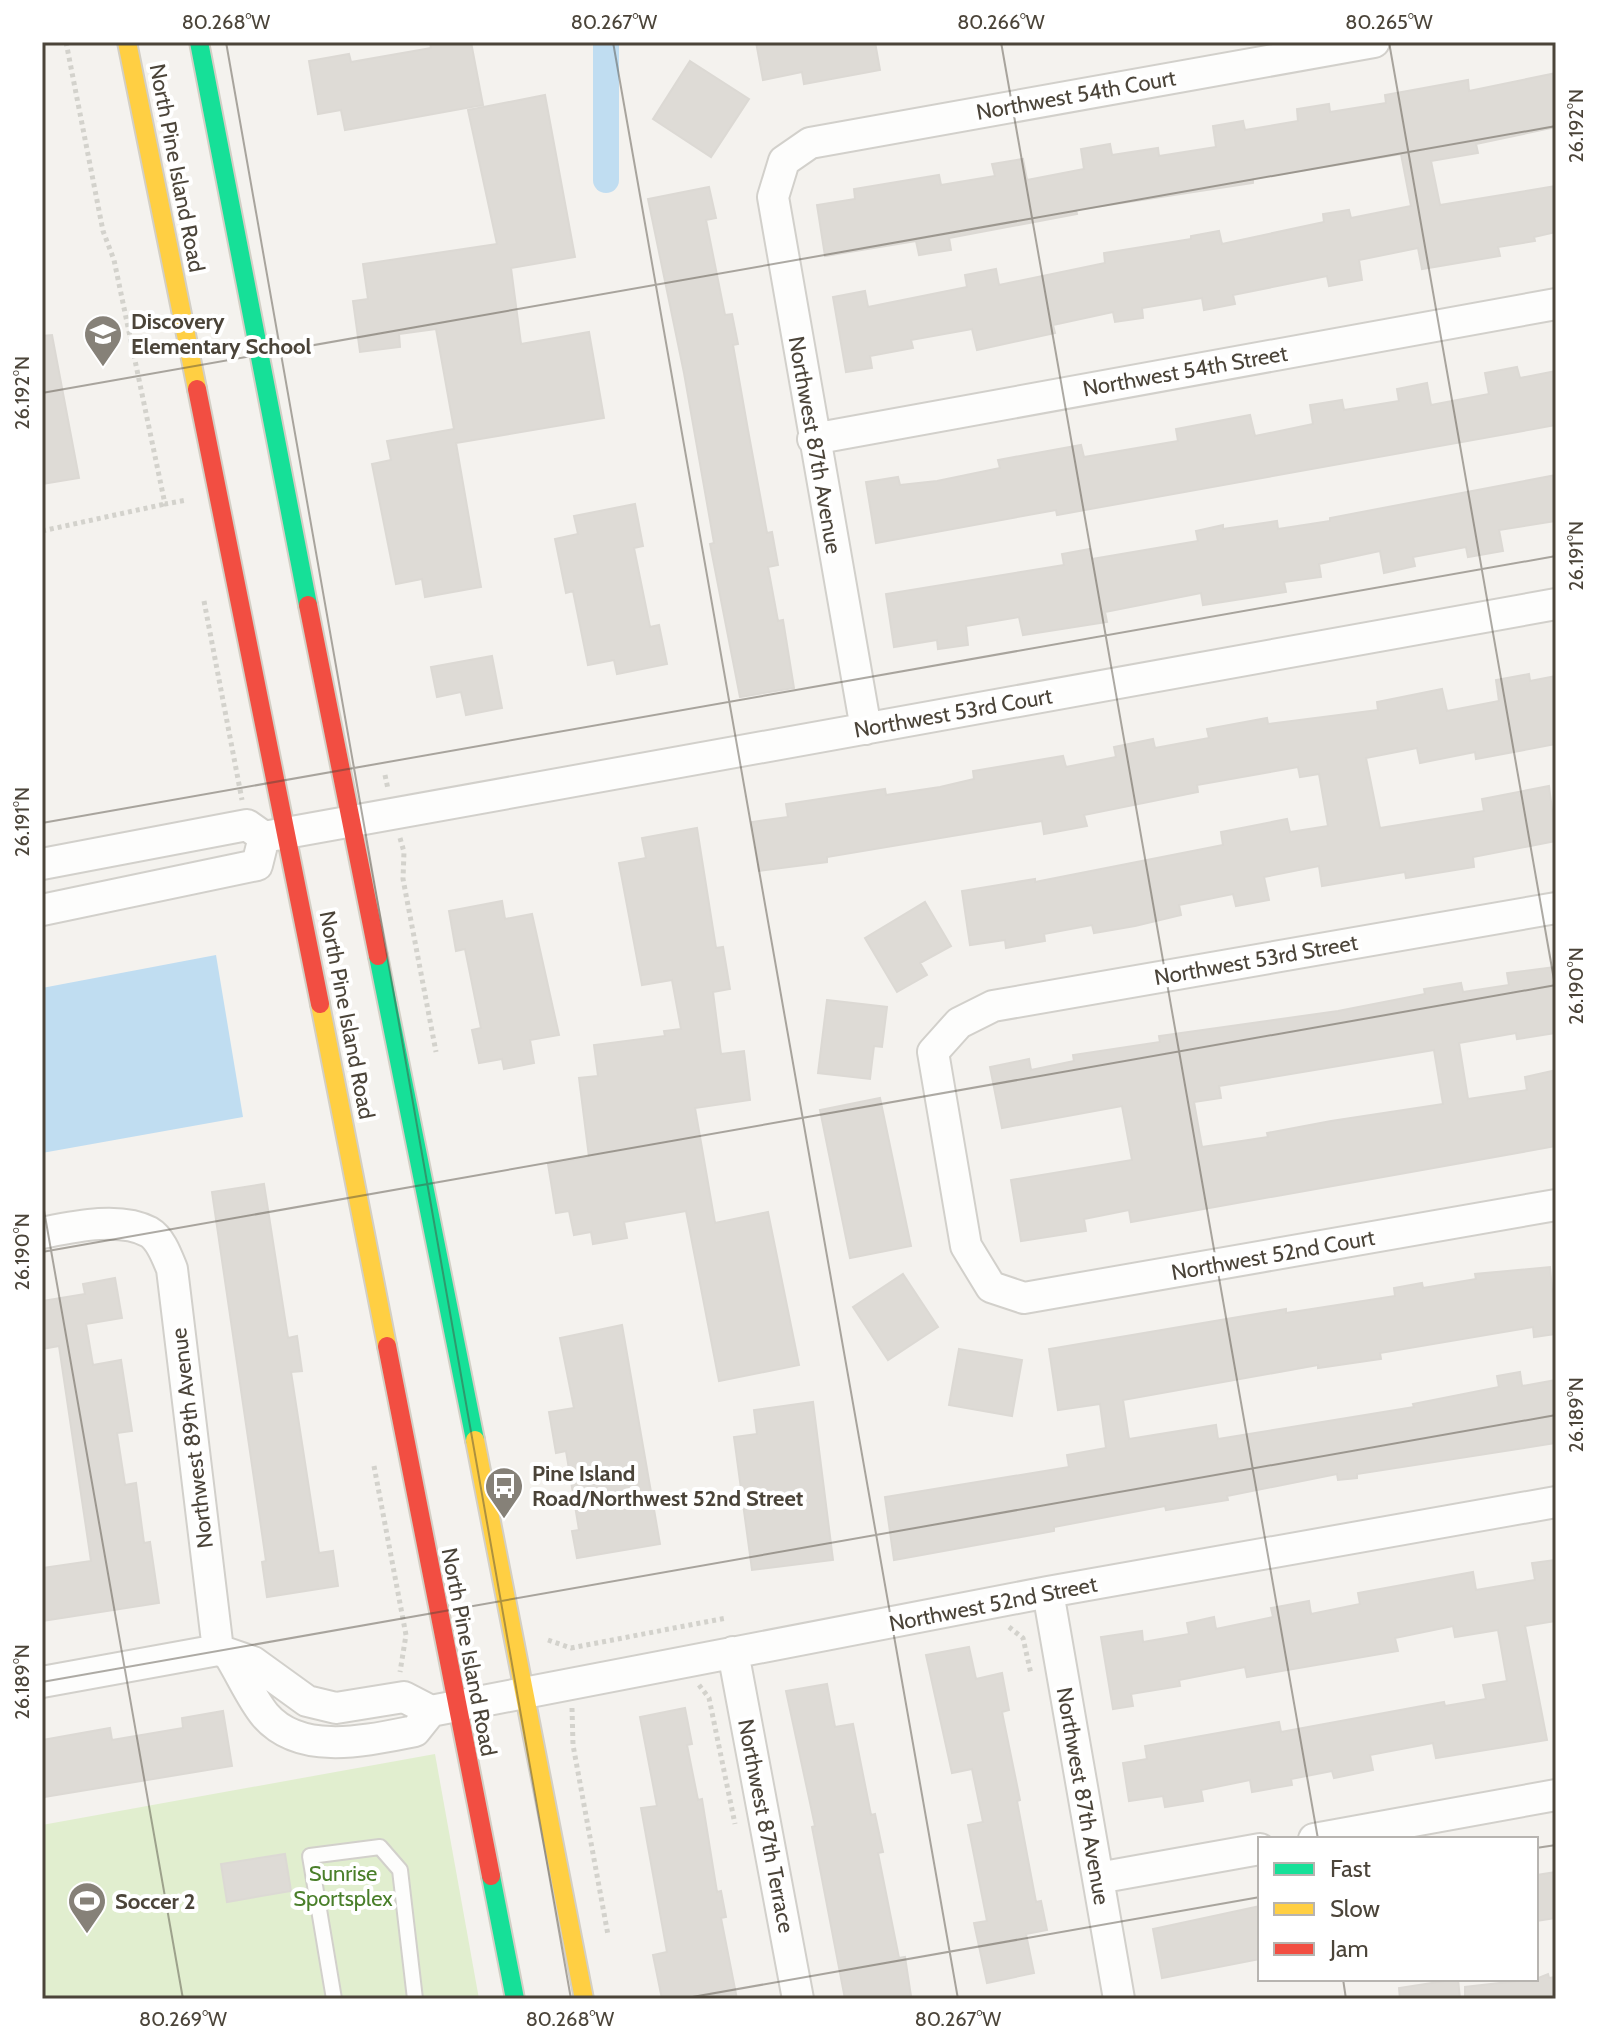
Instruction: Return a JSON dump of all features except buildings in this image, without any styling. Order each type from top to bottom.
[{"type":"main road","name":"North Pine Island Road","points":[[127,42],[266,832],[443,1709],[515,1999]]},
{"type":"main road","name":"North Pine Island Road","points":[[199,42],[349,820],[401,1060],[584,1999]]},
{"type":"street","name":"Northwest 54th Court","points":[[784,161],[810,143],[1374,42]]},
{"type":"street","name":"Northwest 87th Avenue","points":[[784,161],[773,197],[866,729]]},
{"type":"street","name":"Northwest 54th Street","points":[[813,439],[1556,304]]},
{"type":"street","name":"Northwest 53rd Court","points":[[349,820],[1556,604]]},
{"type":"street","points":[[42,864],[349,820]]},
{"type":"street","points":[[42,910],[257,865],[266,832]]},
{"type":"street","name":"Northwest 53rd Street","points":[[991,1287],[966,1246],[933,1052],[959,1023],[993,1006],[1556,908]]},
{"type":"street","name":"Northwest 52nd Court","points":[[991,1287],[1024,1298],[1556,1205]]},
{"type":"street","name":"Northwest 89th Avenue","points":[[42,1233],[93,1223],[151,1232],[164,1249],[172,1269],[223,1653]]},
{"type":"street","name":"Northwest 52nd Street","points":[[223,1653],[266,1716],[293,1734],[345,1744],[415,1731],[443,1709],[1048,1592],[1556,1502]]},
{"type":"street","name":"Northwest 87th Avenue","points":[[1048,1592],[1119,1999]]},
{"type":"street","name":"Northwest 87th Terrace","points":[[733,1652],[798,1999]]},
{"type":"street","points":[[42,1682],[223,1653]]},
{"type":"street","points":[[1325,1837],[1556,1795]]},
{"type":"street","points":[[1098,1878],[1258,1849]]},
{"type":"lane","points":[[334,1999],[310,1856],[380,1847],[400,1870],[415,1999]]},
{"type":"path","points":[[66,42],[103,231],[114,260],[165,504]]},
{"type":"path","points":[[42,531],[196,499]]},
{"type":"path","points":[[203,591],[266,832]]},
{"type":"path","points":[[385,775],[404,852],[403,879],[437,1062]]},
{"type":"path","points":[[374,1460],[406,1635],[402,1669],[393,1681]]},
{"type":"path","points":[[541,1631],[547,1640],[571,1648],[726,1618]]},
{"type":"path","points":[[999,1626],[1009,1627],[1023,1638],[1031,1674]]},
{"type":"path","points":[[695,1682],[709,1698],[736,1833]]},
{"type":"path","points":[[573,1711],[584,1702]]},
{"type":"path","points":[[579,1778],[597,1860],[609,1943]]},
{"type":"green space","name":"Sunrise Sportsplex","points":[[435,1754],[479,1999],[42,1999],[42,1825]]},
{"type":"water","points":[[216,955],[243,1117],[42,1153],[42,988]]},
{"type":"waterway","points":[[606,42],[606,180]]},
{"type":"traffic: fast","points":[[199,42],[308,605]]},
{"type":"traffic: fast","points":[[378,956],[475,1440]]},
{"type":"traffic: fast","points":[[491,1876],[515,1999]]},
{"type":"traffic: slow","points":[[127,42],[197,389]]},
{"type":"traffic: slow","points":[[320,1004],[387,1346]]},
{"type":"traffic: slow","points":[[475,1440],[584,1999]]},
{"type":"traffic: jam","points":[[197,389],[320,1004]]},
{"type":"traffic: jam","points":[[308,605],[378,956]]},
{"type":"traffic: jam","points":[[387,1346],[491,1876]]},
{"type":"place","name":"Discovery Elementary School","points":[[103,368]]},
{"type":"place","name":"Pine Island Road/Northwest 52nd Street","points":[[504,1520]]},
{"type":"place","name":"Soccer 2","points":[[87,1935]]}]
